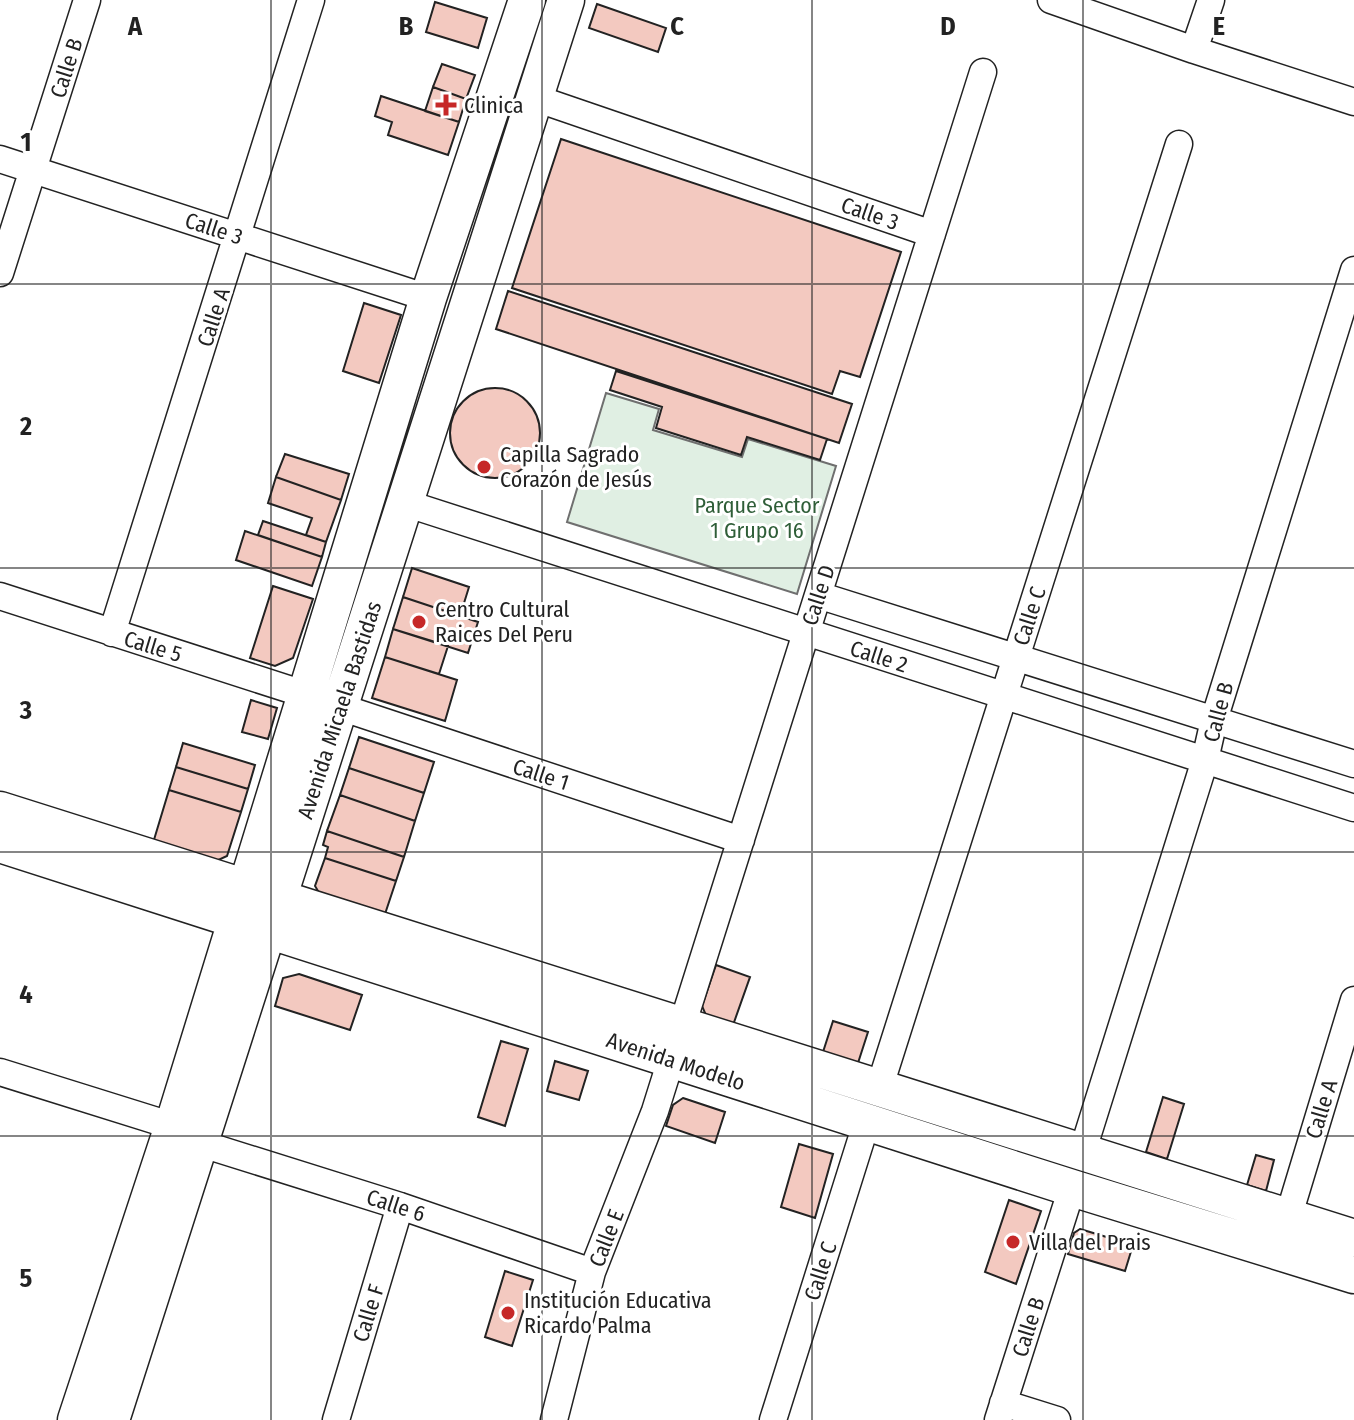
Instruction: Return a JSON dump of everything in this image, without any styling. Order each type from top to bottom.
[{"type":"street","name":"Calle B","points":[[0,273],[87,0]]},
{"type":"street","name":"Calle A","points":[[112,633],[311,0]]},
{"type":"street","name":"Avenida Micaela Bastidas","points":[[258,908],[307,695],[428,298],[527,0]]},
{"type":"street","name":"Avenida Micaela Bastidas","points":[[111,1420],[186,1134],[258,908],[340,707],[566,0]]},
{"type":"street","points":[[1051,0],[1354,102]]},
{"type":"street","points":[[1194,50],[1211,0]]},
{"type":"street","name":"Calle D","points":[[682,1026],[983,72]]},
{"type":"street","name":"Calle 3","points":[[535,98],[932,234]]},
{"type":"street","name":"Calle C","points":[[773,1420],[1179,144]]},
{"type":"street","name":"Calle 3","points":[[0,159],[428,298]]},
{"type":"street","name":"Calle B","points":[[1082,1153],[1354,270]]},
{"type":"street","name":"Calle 2","points":[[405,503],[1354,808]]},
{"type":"street","name":"Calle 2","points":[[818,595],[1354,764]]},
{"type":"street","name":"Calle 5","points":[[0,596],[307,695]]},
{"type":"street","name":"Calle 1","points":[[340,707],[741,840]]},
{"type":"street","name":"Avenida Modelo","points":[[0,810],[671,1060],[1082,1153],[1354,1238]]},
{"type":"street","name":"Avenida Modelo","points":[[0,844],[258,908],[682,1026],[1072,1188],[1354,1275]]},
{"type":"street","name":"Calle A","points":[[1288,1218],[1354,1000]]},
{"type":"street","name":"Calle E","points":[[554,1420],[592,1272],[655,1111],[671,1060]]},
{"type":"street","points":[[0,1072],[186,1134]]},
{"type":"street","name":"Avenida Micaela Bastidas","points":[[76,1420],[186,1134]]},
{"type":"street","name":"Calle 6","points":[[186,1134],[592,1272]]},
{"type":"street","name":"Calle B","points":[[1001,1412],[1072,1188]]},
{"type":"street","name":"Calle F","points":[[336,1420],[400,1206]]},
{"type":"street","points":[[1001,1412],[1057,1420]]},
{"type":"green space","name":"Parque Sector 1 Grupo 16","points":[[606,393],[659,409],[653,430],[742,457],[748,439],[836,466],[797,594],[567,522]]},
{"type":"building","points":[[435,2],[487,18],[478,48],[426,32]]},
{"type":"building","points":[[597,4],[666,28],[658,52],[589,28]]},
{"type":"building","points":[[442,64],[475,75],[466,99],[433,87]]},
{"type":"building","name":"Clinica","points":[[433,87],[466,99],[459,122],[425,111]]},
{"type":"building","points":[[381,96],[459,122],[448,155],[388,135],[392,122],[375,116]]},
{"type":"building","points":[[561,139],[901,252],[860,377],[840,371],[832,394],[512,288]]},
{"type":"building","points":[[508,291],[852,404],[839,443],[496,329]]},
{"type":"building","points":[[364,303],[401,315],[379,383],[343,371]]},
{"type":"building","points":[[616,371],[827,439],[820,460],[747,437],[741,455],[656,428],[662,407],[610,390]]},
{"type":"building","points":[[495,388],[512,392],[527,401],[536,416],[540,433],[536,450],[527,465],[512,474],[495,478],[478,474],[463,465],[454,450],[450,433],[454,416],[463,401],[478,392]]},
{"type":"building","points":[[285,454],[349,474],[341,500],[276,477]]},
{"type":"building","points":[[276,477],[341,500],[326,542],[306,535],[312,518],[268,503]]},
{"type":"building","points":[[263,521],[326,542],[322,557],[258,535]]},
{"type":"building","points":[[245,531],[322,557],[312,586],[236,560]]},
{"type":"building","points":[[412,568],[469,587],[460,616],[403,597]]},
{"type":"building","points":[[273,586],[313,599],[293,658],[275,666],[250,658]]},
{"type":"building","points":[[403,597],[478,622],[468,653],[393,629]]},
{"type":"building","points":[[393,629],[448,646],[439,674],[385,657]]},
{"type":"building","points":[[385,657],[457,680],[445,721],[372,698]]},
{"type":"building","points":[[251,700],[277,708],[268,739],[242,732]]},
{"type":"building","points":[[359,737],[434,762],[424,793],[349,768]]},
{"type":"building","points":[[183,743],[255,765],[248,789],[176,767]]},
{"type":"building","points":[[176,767],[248,789],[241,812],[169,790]]},
{"type":"building","points":[[349,768],[424,793],[415,821],[340,795]]},
{"type":"building","points":[[169,790],[241,812],[227,856],[214,862],[153,843]]},
{"type":"building","points":[[340,795],[415,821],[404,857],[327,831]]},
{"type":"building","points":[[327,831],[404,857],[396,881],[325,858],[328,847],[323,845]]},
{"type":"building","points":[[325,858],[396,881],[384,917],[321,896],[315,886]]},
{"type":"building","points":[[716,965],[750,977],[732,1028],[708,1020],[702,1006]]},
{"type":"building","points":[[299,974],[362,995],[350,1030],[275,1006],[283,978]]},
{"type":"building","points":[[833,1021],[868,1032],[858,1063],[823,1052]]},
{"type":"building","points":[[501,1041],[528,1049],[505,1126],[478,1117]]},
{"type":"building","points":[[555,1061],[588,1071],[579,1100],[547,1091]]},
{"type":"building","points":[[1163,1097],[1184,1104],[1167,1159],[1146,1152]]},
{"type":"building","points":[[683,1098],[725,1112],[715,1143],[666,1126],[673,1105]]},
{"type":"building","points":[[799,1144],[833,1154],[815,1218],[781,1207]]},
{"type":"building","points":[[1256,1155],[1274,1160],[1266,1191],[1247,1185]]},
{"type":"building","name":"Villa del Prais","points":[[1009,1200],[1041,1211],[1016,1284],[985,1272]]},
{"type":"building","points":[[1080,1229],[1133,1245],[1125,1271],[1068,1254],[1074,1233]]},
{"type":"building","name":"Institución Educativa Ricardo Palma","points":[[505,1271],[533,1280],[512,1346],[485,1337]]},
{"type":"place","name":"Clinica","points":[[446,105]]},
{"type":"place","name":"Capilla Sagrado Corazón de Jesús","points":[[484,467]]},
{"type":"place","name":"Centro Cultural Raices Del Peru","points":[[419,622]]},
{"type":"place","name":"Villa del Prais","points":[[1013,1242]]},
{"type":"place","name":"Institución Educativa Ricardo Palma","points":[[508,1313]]}]
